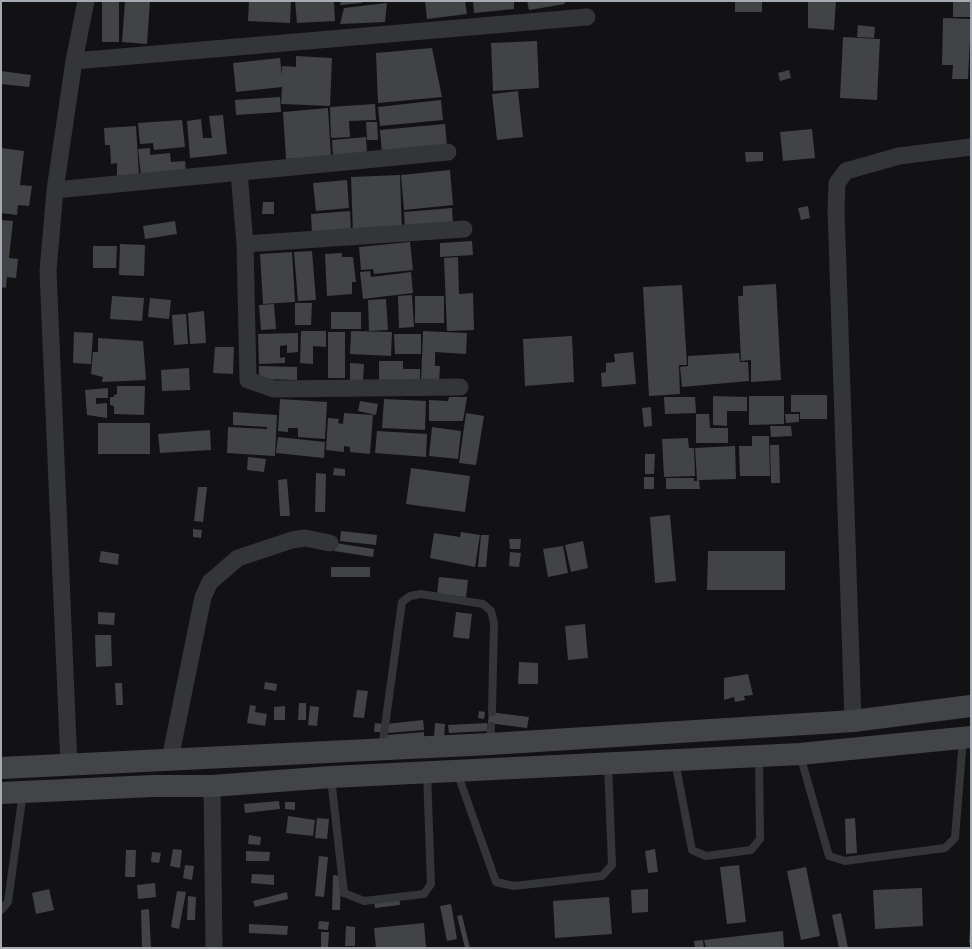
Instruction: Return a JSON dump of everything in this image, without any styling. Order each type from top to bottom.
[{"type":"main road","points":[[1,768],[69,766],[170,759],[382,749],[490,735],[853,721],[971,706]]},
{"type":"main road","points":[[1,793],[153,786],[212,786],[331,777],[800,754],[967,738]]},
{"type":"street","points":[[69,766],[48,272],[55,190],[74,61],[86,1]]},
{"type":"street","points":[[74,61],[587,17]]},
{"type":"street","points":[[853,721],[836,209],[837,183],[846,171],[899,156],[971,146]]},
{"type":"street","points":[[55,190],[448,152]]},
{"type":"street","points":[[239,172],[245,244],[248,380],[274,389],[460,387]]},
{"type":"street","points":[[245,244],[464,229]]},
{"type":"street","points":[[170,759],[203,597],[210,582],[238,558],[285,542],[305,538],[330,543]]},
{"type":"street","points":[[212,786],[214,948]]},
{"type":"lane","points":[[382,749],[402,602],[410,596],[421,594],[483,604],[491,611],[494,623],[492,712]]},
{"type":"lane","points":[[800,754],[829,856],[845,861],[945,848],[955,838],[967,738]]},
{"type":"lane","points":[[675,760],[692,850],[706,856],[751,850],[760,839],[759,756]]},
{"type":"lane","points":[[457,771],[496,882],[514,886],[602,876],[612,865],[608,764]]},
{"type":"lane","points":[[331,777],[344,893],[364,900],[424,894],[431,884],[426,773]]},
{"type":"lane","points":[[1,910],[8,902],[23,792]]},
{"type":"building","points":[[102,1],[119,1],[119,42],[102,42]]},
{"type":"building","points":[[125,1],[150,1],[147,44],[122,42]]},
{"type":"building","points":[[249,1],[291,1],[290,23],[248,21]]},
{"type":"building","points":[[295,1],[334,1],[335,21],[297,23]]},
{"type":"building","points":[[341,1],[362,1],[362,3],[340,5]]},
{"type":"building","points":[[425,1],[465,1],[467,14],[427,19]]},
{"type":"building","points":[[473,1],[514,1],[514,9],[474,13]]},
{"type":"building","points":[[527,1],[564,1],[565,4],[529,10]]},
{"type":"building","points":[[735,1],[762,1],[762,12],[735,12]]},
{"type":"building","points":[[808,1],[836,1],[834,30],[808,28]]},
{"type":"building","points":[[953,1],[971,1],[970,17],[953,17]]},
{"type":"building","points":[[387,3],[385,22],[340,24],[344,8]]},
{"type":"building","points":[[943,18],[971,19],[968,79],[952,79],[953,65],[942,65]]},
{"type":"building","points":[[858,25],[875,27],[874,38],[857,37]]},
{"type":"building","points":[[843,37],[880,39],[877,100],[840,98]]},
{"type":"building","points":[[537,41],[539,88],[493,91],[491,43]]},
{"type":"building","points":[[432,48],[442,97],[378,103],[376,53]]},
{"type":"building","points":[[296,56],[332,58],[330,106],[281,104],[282,87],[236,92],[233,63],[280,58],[282,76],[282,66],[296,67]]},
{"type":"building","points":[[789,70],[791,78],[780,81],[778,73]]},
{"type":"building","points":[[1,71],[31,75],[29,87],[1,84]]},
{"type":"building","points":[[518,91],[523,137],[497,140],[492,94]]},
{"type":"building","points":[[280,97],[281,112],[236,115],[235,100]]},
{"type":"building","points":[[441,100],[443,120],[380,126],[378,107]]},
{"type":"building","points":[[375,104],[376,120],[349,121],[350,137],[331,138],[330,107]]},
{"type":"building","points":[[328,108],[331,156],[286,159],[283,112]]},
{"type":"building","points":[[223,115],[227,154],[190,158],[187,121],[201,119],[203,138],[212,138],[209,116]]},
{"type":"building","points":[[182,120],[185,147],[154,150],[153,143],[140,144],[138,123]]},
{"type":"building","points":[[366,122],[377,122],[378,140],[367,140]]},
{"type":"building","points":[[445,124],[447,147],[382,153],[380,130]]},
{"type":"building","points":[[136,126],[139,176],[117,177],[117,163],[111,164],[110,145],[105,145],[104,128]]},
{"type":"building","points":[[812,129],[815,158],[783,161],[780,132]]},
{"type":"building","points":[[366,137],[367,153],[333,156],[332,140]]},
{"type":"building","points":[[1,148],[24,151],[20,185],[32,186],[29,206],[18,205],[17,215],[1,213]]},
{"type":"building","points":[[150,148],[150,155],[170,153],[171,162],[185,161],[186,171],[141,176],[138,149]]},
{"type":"building","points":[[745,152],[763,152],[763,161],[746,162]]},
{"type":"building","points":[[450,170],[453,205],[404,210],[401,175]]},
{"type":"building","points":[[400,175],[402,233],[353,235],[351,177]]},
{"type":"building","points":[[347,180],[349,208],[316,211],[313,183]]},
{"type":"building","points":[[263,202],[274,202],[274,214],[262,214]]},
{"type":"building","points":[[808,206],[810,218],[801,220],[798,208]]},
{"type":"building","points":[[452,208],[453,225],[405,229],[404,212]]},
{"type":"building","points":[[350,211],[351,233],[312,236],[311,214]]},
{"type":"building","points":[[1,220],[13,221],[9,258],[18,259],[16,278],[7,277],[6,288],[1,287]]},
{"type":"building","points":[[175,221],[177,234],[145,239],[143,226]]},
{"type":"building","points":[[472,241],[473,255],[440,257],[440,243]]},
{"type":"building","points":[[410,242],[413,270],[374,274],[373,269],[361,270],[359,247]]},
{"type":"building","points":[[120,244],[145,245],[144,276],[119,275]]},
{"type":"building","points":[[93,246],[117,246],[116,268],[93,268]]},
{"type":"building","points":[[312,251],[316,300],[298,301],[294,252]]},
{"type":"building","points":[[292,252],[295,302],[263,304],[260,254]]},
{"type":"building","points":[[342,253],[342,257],[353,257],[356,282],[352,282],[352,294],[327,296],[325,254]]},
{"type":"building","points":[[458,257],[459,294],[473,293],[474,330],[447,331],[444,258]]},
{"type":"building","points":[[370,271],[371,277],[411,272],[413,293],[363,299],[360,272]]},
{"type":"building","points":[[776,284],[781,380],[751,382],[751,360],[741,361],[738,296],[743,296],[743,286]]},
{"type":"building","points":[[682,285],[687,365],[679,365],[680,394],[649,396],[643,287]]},
{"type":"building","points":[[412,295],[414,327],[399,328],[398,296]]},
{"type":"building","points":[[112,296],[144,298],[142,321],[110,319]]},
{"type":"building","points":[[415,296],[444,296],[444,323],[415,323]]},
{"type":"building","points":[[150,298],[171,300],[169,319],[148,317]]},
{"type":"building","points":[[386,299],[388,330],[369,331],[368,300]]},
{"type":"building","points":[[295,303],[312,303],[311,325],[295,325]]},
{"type":"building","points":[[274,304],[276,329],[261,330],[259,305]]},
{"type":"building","points":[[204,311],[206,343],[190,344],[188,313]]},
{"type":"building","points":[[331,312],[361,312],[361,329],[331,329]]},
{"type":"building","points":[[186,314],[188,344],[174,345],[172,315]]},
{"type":"building","points":[[301,331],[326,331],[326,347],[313,346],[313,364],[300,363]]},
{"type":"building","points":[[351,331],[392,332],[391,356],[350,354]]},
{"type":"building","points":[[423,331],[467,333],[466,354],[435,352],[435,366],[440,366],[439,384],[421,383]]},
{"type":"building","points":[[74,332],[93,333],[91,364],[73,363]]},
{"type":"building","points":[[328,332],[345,332],[345,378],[328,378]]},
{"type":"building","points":[[298,333],[298,352],[287,353],[287,345],[280,346],[280,358],[285,357],[285,363],[259,364],[258,334]]},
{"type":"building","points":[[394,334],[421,334],[421,354],[395,354]]},
{"type":"building","points":[[572,336],[574,382],[525,386],[523,339]]},
{"type":"building","points":[[98,338],[143,341],[146,380],[102,382],[103,377],[91,374],[93,352],[98,352]]},
{"type":"building","points":[[215,347],[234,347],[233,374],[213,373]]},
{"type":"building","points":[[633,352],[636,384],[602,387],[601,373],[606,372],[606,363],[615,362],[614,354]]},
{"type":"building","points":[[739,353],[740,362],[748,362],[749,381],[682,387],[680,367],[688,366],[688,356]]},
{"type":"building","points":[[379,361],[403,361],[403,369],[420,369],[420,381],[379,380]]},
{"type":"building","points":[[350,363],[364,364],[363,381],[350,381]]},
{"type":"building","points":[[259,366],[297,367],[297,380],[259,379]]},
{"type":"building","points":[[189,368],[190,390],[162,391],[161,370]]},
{"type":"building","points":[[117,386],[145,386],[144,415],[114,414],[114,406],[110,405],[110,397],[114,397],[114,395],[117,394]]},
{"type":"building","points":[[108,388],[108,398],[96,398],[96,404],[107,403],[107,418],[87,415],[85,390]]},
{"type":"building","points":[[791,395],[827,395],[827,419],[800,419],[800,412],[791,412]]},
{"type":"building","points":[[713,396],[747,397],[747,411],[727,411],[727,426],[713,425]]},
{"type":"building","points":[[749,396],[784,396],[784,424],[749,425]]},
{"type":"building","points":[[449,397],[467,397],[463,421],[429,421],[429,400],[448,401]]},
{"type":"building","points":[[664,397],[695,397],[696,413],[665,414]]},
{"type":"building","points":[[280,399],[327,402],[325,439],[298,437],[298,428],[288,428],[288,432],[278,431]]},
{"type":"building","points":[[384,399],[426,401],[425,430],[382,428]]},
{"type":"building","points":[[360,401],[378,404],[376,415],[358,411]]},
{"type":"building","points":[[651,407],[652,426],[644,427],[642,408]]},
{"type":"building","points":[[233,412],[277,415],[275,456],[227,453],[228,427],[267,429],[267,427],[233,425]]},
{"type":"building","points":[[344,413],[373,415],[370,454],[350,452],[350,447],[344,446],[344,452],[326,450],[328,418],[339,419],[338,423],[343,424]]},
{"type":"building","points":[[466,413],[484,416],[476,465],[459,463]]},
{"type":"building","points":[[696,414],[709,414],[710,428],[728,428],[728,443],[696,443]]},
{"type":"building","points":[[785,414],[799,414],[799,422],[786,423]]},
{"type":"building","points":[[98,423],[150,423],[150,454],[98,454]]},
{"type":"building","points":[[770,426],[791,426],[792,436],[771,437]]},
{"type":"building","points":[[432,427],[461,431],[458,459],[429,456]]},
{"type":"building","points":[[210,430],[211,450],[160,453],[158,434]]},
{"type":"building","points":[[377,431],[427,434],[426,457],[375,453]]},
{"type":"building","points":[[752,436],[769,436],[770,476],[740,476],[739,446],[752,446]]},
{"type":"building","points":[[278,437],[325,442],[324,458],[276,453]]},
{"type":"building","points":[[688,438],[689,448],[694,448],[695,476],[664,477],[662,439]]},
{"type":"building","points":[[770,445],[779,445],[780,483],[771,483]]},
{"type":"building","points":[[735,446],[736,479],[699,480],[700,489],[666,489],[666,478],[694,478],[694,481],[697,481],[695,448]]},
{"type":"building","points":[[645,454],[655,454],[654,474],[645,474]]},
{"type":"building","points":[[248,457],[266,459],[264,472],[247,470]]},
{"type":"building","points":[[334,468],[345,469],[345,476],[333,475]]},
{"type":"building","points":[[411,468],[470,476],[465,512],[406,504]]},
{"type":"building","points":[[316,473],[326,474],[325,512],[315,512]]},
{"type":"building","points":[[644,477],[654,477],[654,489],[644,489]]},
{"type":"building","points":[[287,479],[290,516],[280,516],[278,480]]},
{"type":"building","points":[[198,487],[207,487],[203,522],[194,521]]},
{"type":"building","points":[[670,515],[676,581],[655,583],[650,517]]},
{"type":"building","points":[[193,529],[202,530],[201,538],[193,537]]},
{"type":"building","points":[[341,531],[377,535],[376,545],[340,541]]},
{"type":"building","points":[[461,532],[480,535],[475,567],[430,558],[434,533],[460,537]]},
{"type":"building","points":[[481,535],[489,535],[486,567],[478,567]]},
{"type":"building","points":[[509,539],[521,539],[520,549],[510,549]]},
{"type":"building","points":[[583,541],[588,568],[571,572],[565,545]]},
{"type":"building","points":[[335,543],[374,549],[373,557],[334,551]]},
{"type":"building","points":[[563,546],[568,573],[548,577],[543,549]]},
{"type":"building","points":[[101,551],[119,554],[118,565],[99,562]]},
{"type":"building","points":[[708,551],[785,551],[785,590],[707,590]]},
{"type":"building","points":[[510,552],[521,553],[519,567],[509,566]]},
{"type":"building","points":[[331,567],[370,567],[370,577],[331,577]]},
{"type":"building","points":[[439,577],[468,580],[466,597],[437,594]]},
{"type":"building","points":[[98,612],[115,613],[114,625],[98,624]]},
{"type":"building","points":[[456,612],[472,614],[469,639],[453,637]]},
{"type":"building","points":[[585,624],[588,658],[568,660],[565,626]]},
{"type":"building","points":[[95,635],[111,635],[112,666],[96,667]]},
{"type":"building","points":[[519,662],[538,663],[538,684],[518,684]]},
{"type":"building","points":[[748,674],[753,695],[744,696],[745,700],[735,702],[734,697],[724,700],[724,678]]},
{"type":"building","points":[[265,682],[277,684],[276,691],[264,689]]},
{"type":"building","points":[[115,683],[122,683],[123,705],[116,705]]},
{"type":"building","points":[[357,690],[368,691],[364,718],[353,717]]},
{"type":"building","points":[[299,703],[306,703],[306,720],[298,720]]},
{"type":"building","points":[[250,705],[256,706],[255,712],[267,714],[265,726],[247,723]]},
{"type":"building","points":[[285,706],[285,720],[274,720],[274,707]]},
{"type":"building","points":[[310,706],[319,707],[317,726],[308,725]]},
{"type":"building","points":[[479,711],[485,712],[484,719],[478,718]]},
{"type":"building","points":[[489,712],[529,717],[527,728],[488,723]]},
{"type":"building","points":[[423,720],[424,730],[388,733],[387,724]]},
{"type":"building","points":[[375,723],[382,724],[382,732],[374,732]]},
{"type":"building","points":[[435,723],[445,724],[444,738],[434,738]]},
{"type":"building","points":[[487,723],[487,731],[449,733],[448,725]]},
{"type":"building","points":[[424,732],[424,741],[387,744],[387,735]]},
{"type":"building","points":[[279,801],[280,809],[245,813],[244,804]]},
{"type":"building","points":[[285,802],[295,802],[295,810],[285,809]]},
{"type":"building","points":[[288,816],[315,820],[313,836],[286,833]]},
{"type":"building","points":[[317,818],[329,819],[327,839],[315,838]]},
{"type":"building","points":[[855,818],[857,853],[846,854],[845,819]]},
{"type":"building","points":[[249,835],[261,837],[260,845],[248,844]]},
{"type":"building","points":[[173,849],[182,850],[180,868],[170,866]]},
{"type":"building","points":[[655,849],[658,872],[648,873],[645,851]]},
{"type":"building","points":[[126,850],[136,850],[135,877],[125,877]]},
{"type":"building","points":[[246,851],[270,852],[269,861],[246,861]]},
{"type":"building","points":[[152,852],[161,853],[159,863],[151,862]]},
{"type":"building","points":[[319,856],[328,857],[324,897],[315,896]]},
{"type":"building","points":[[185,865],[194,866],[192,880],[183,878]]},
{"type":"building","points":[[739,865],[746,922],[727,924],[720,867]]},
{"type":"building","points":[[806,867],[820,936],[801,940],[787,871]]},
{"type":"building","points":[[252,874],[274,875],[274,885],[251,883]]},
{"type":"building","points":[[333,875],[341,876],[340,910],[332,910]]},
{"type":"building","points":[[155,883],[156,897],[138,899],[137,885]]},
{"type":"building","points":[[922,888],[923,926],[875,929],[873,890]]},
{"type":"building","points":[[49,889],[54,910],[36,914],[32,893]]},
{"type":"building","points":[[648,889],[648,912],[632,913],[631,890]]},
{"type":"building","points":[[177,891],[186,892],[179,929],[171,927]]},
{"type":"building","points":[[287,892],[288,899],[255,907],[253,901]]},
{"type":"building","points":[[188,896],[196,897],[195,920],[187,920]]},
{"type":"building","points":[[399,896],[400,905],[375,908],[374,899]]},
{"type":"building","points":[[609,897],[612,934],[555,938],[553,901]]},
{"type":"building","points":[[451,904],[457,939],[447,941],[440,906]]},
{"type":"building","points":[[149,909],[151,947],[142,947],[141,910]]},
{"type":"building","points":[[841,913],[848,948],[839,948],[832,915]]},
{"type":"building","points":[[462,915],[470,948],[465,948],[457,916]]},
{"type":"building","points":[[319,921],[329,922],[328,930],[318,929]]},
{"type":"building","points":[[424,923],[426,948],[376,948],[374,928]]},
{"type":"building","points":[[249,924],[288,926],[287,935],[249,933]]},
{"type":"building","points":[[346,926],[355,927],[355,946],[345,946]]},
{"type":"building","points":[[970,929],[971,943],[969,943]]},
{"type":"building","points":[[783,931],[784,948],[706,948],[704,940]]},
{"type":"building","points":[[321,932],[329,932],[328,948],[321,948]]},
{"type":"building","points":[[703,940],[704,948],[695,948],[694,941]]}]
